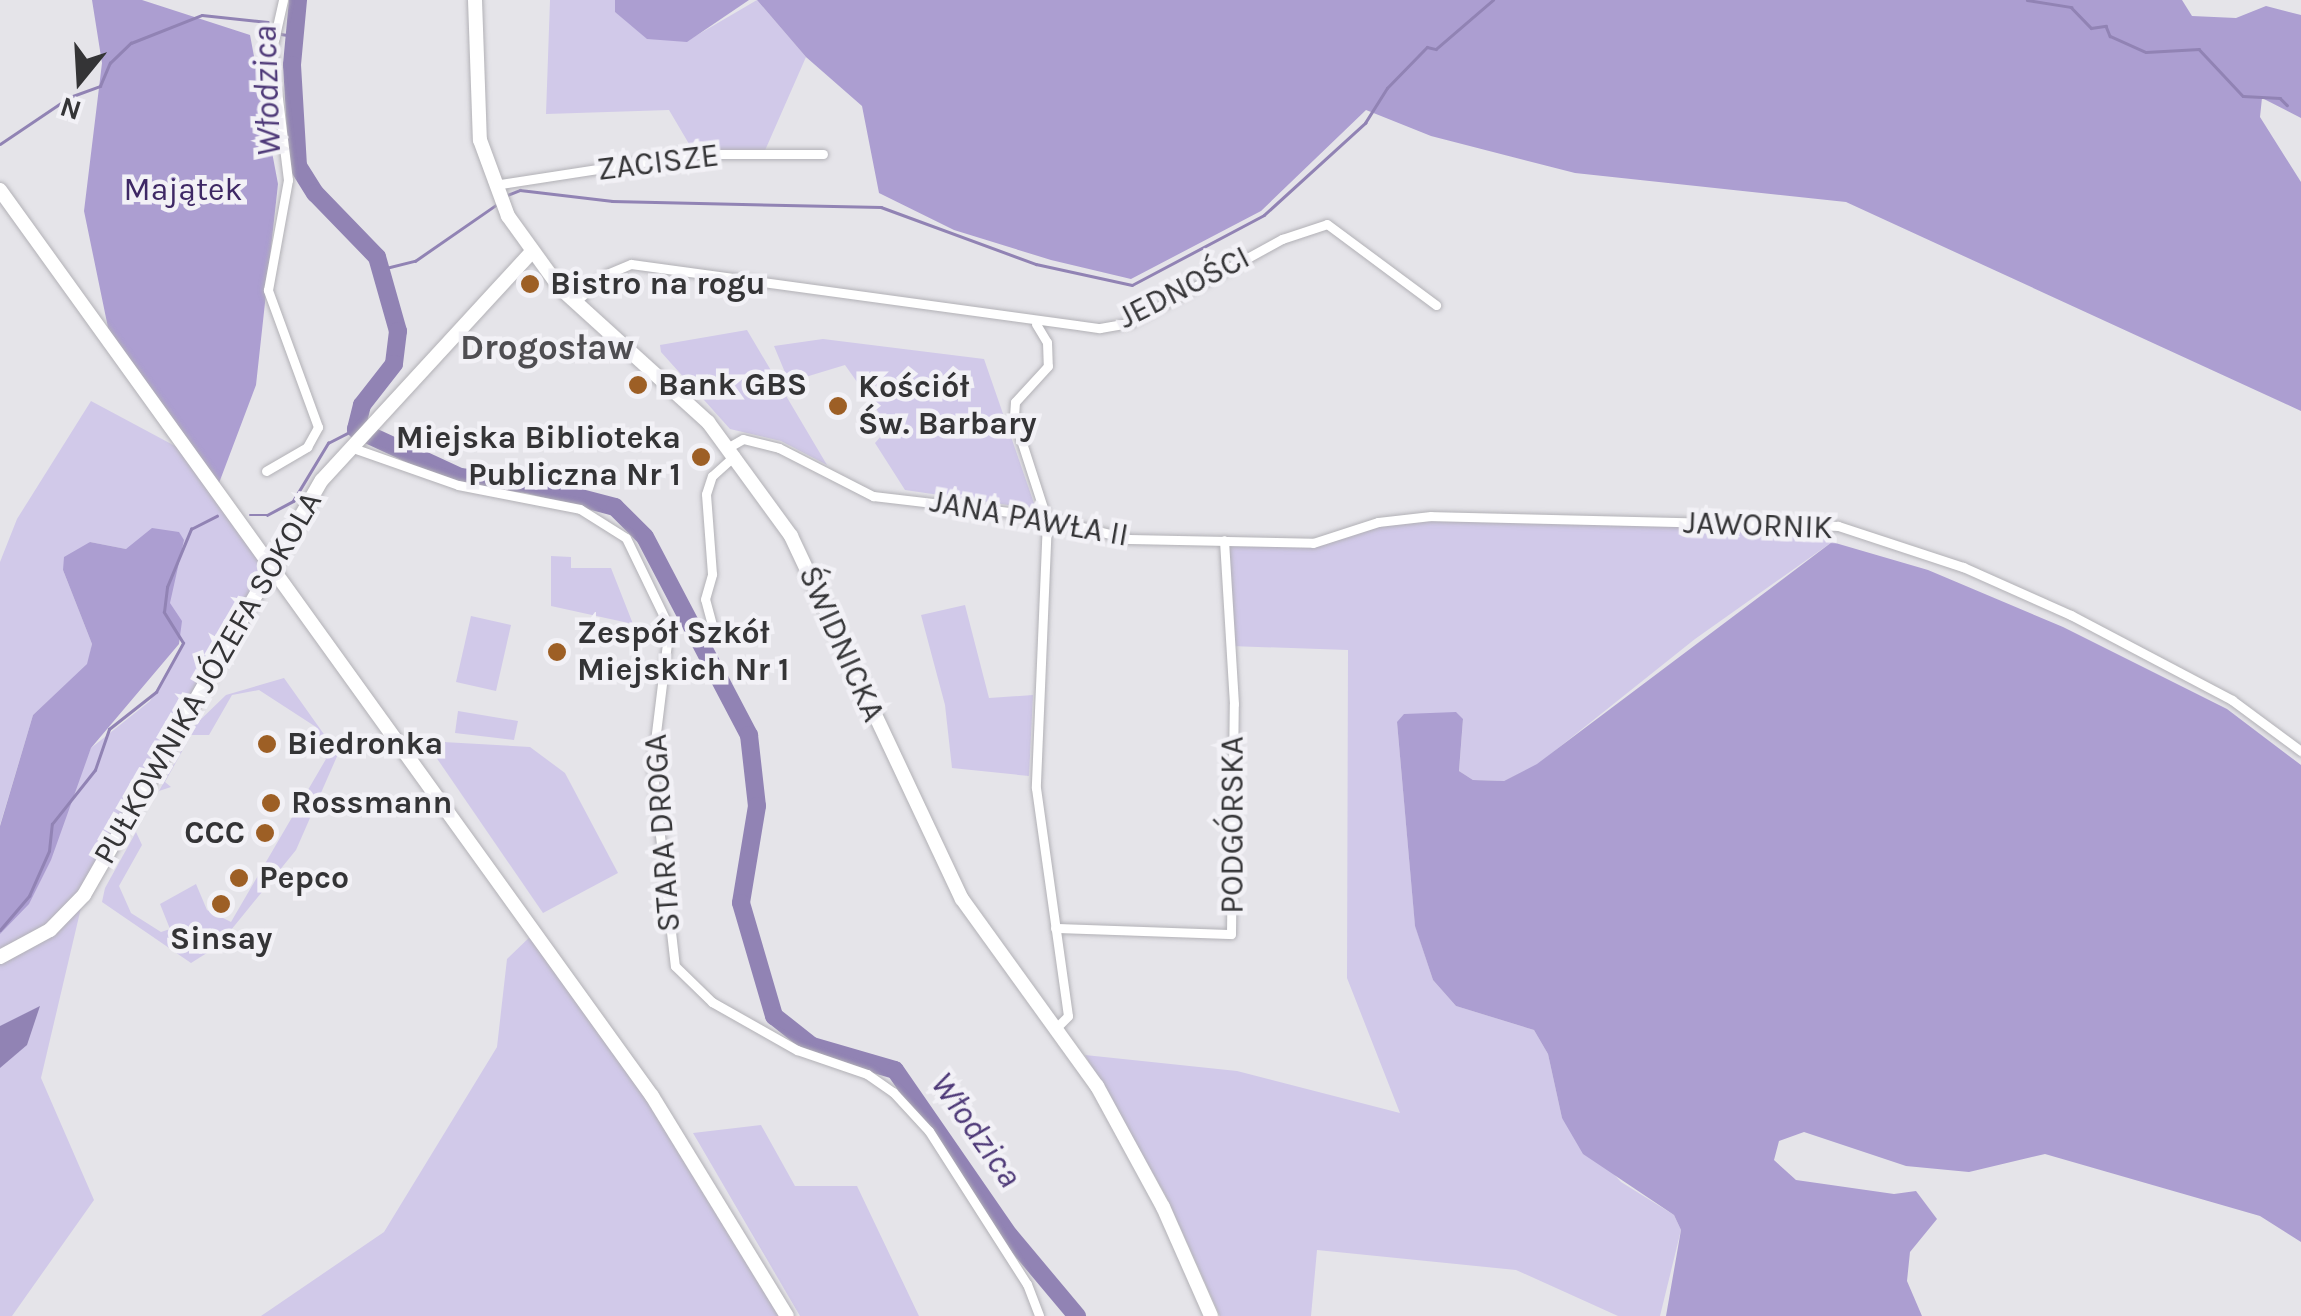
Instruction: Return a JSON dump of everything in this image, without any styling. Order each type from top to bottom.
[{"type":"street","points":[[266,471],[307,447],[318,427],[269,303],[288,180],[272,50],[283,0]]},
{"type":"street","name":"ŚWIDNICKA","points":[[475,0],[478,122],[498,196],[530,254],[576,302],[668,380],[732,451],[822,592],[962,899],[1122,1128],[1212,1316]]},
{"type":"street","name":"ZACISZE","points":[[498,196],[695,154],[823,154]]},
{"type":"street","points":[[0,190],[652,1096],[788,1316]]},
{"type":"street","name":"JEDNOŚCI","points":[[576,302],[607,274],[631,264],[1083,328],[1129,323],[1282,239],[1327,224],[1436,305]]},
{"type":"street","name":"PUŁKOWNIKA JÓZEFA SOKOLA","points":[[0,957],[50,930],[84,894],[322,480],[530,254]]},
{"type":"street","points":[[1036,324],[1047,342],[1048,366],[1016,402],[1014,418],[1046,520],[1036,788],[1068,1016],[1054,1028]]},
{"type":"street","name":"JANA PAWŁA II","points":[[732,451],[743,440],[778,448],[872,496],[1046,520],[1128,539],[1224,540]]},
{"type":"street","name":"STARA DROGA","points":[[357,444],[458,485],[580,508],[604,518],[626,538],[670,627],[652,765],[675,966],[712,1002],[797,1050],[867,1074],[893,1092],[929,1132],[1027,1284],[1039,1316]]},
{"type":"street","points":[[716,636],[705,599],[712,574],[706,494],[712,476],[732,451]]},
{"type":"street","name":"JAWORNIK","points":[[1224,540],[1313,543],[1378,522],[1430,516],[1838,526],[1963,567],[2071,614],[2232,700],[2301,751]]},
{"type":"street","name":"PODGÓRSKA","points":[[1056,928],[1230,934],[1234,704],[1224,540]]},
{"type":"shaded area","points":[[550,0],[615,0],[615,12],[687,41],[757,0],[806,57],[763,155],[695,154],[669,110],[546,114]]},
{"type":"shaded area","points":[[747,330],[827,465],[781,441],[730,429],[661,352],[660,345]]},
{"type":"shaded area","points":[[823,339],[984,359],[1036,509],[905,490],[875,443],[889,427],[845,365],[789,382],[774,346]]},
{"type":"shaded area","points":[[91,401],[190,454],[271,567],[84,895],[41,1078],[94,1200],[12,1316],[0,1316],[0,922],[29,896],[91,748],[150,701],[183,643],[164,612],[183,539],[126,549],[90,542],[63,570],[92,644],[88,664],[33,715],[0,825],[0,562],[17,519]]},
{"type":"shaded area","points":[[1400,518],[1809,523],[1832,542],[1695,639],[1537,765],[1504,781],[1473,780],[1459,771],[1463,720],[1397,722],[1415,925],[1433,980],[1456,1006],[1534,1030],[1548,1054],[1562,1118],[1621,1182],[1674,1215],[1681,1230],[1660,1316],[1618,1316],[1516,1270],[1317,1250],[1311,1316],[1220,1316],[1166,1196],[1085,1055],[1237,1071],[1400,1113],[1347,978],[1348,650],[1230,646],[1224,540],[1313,543]]},
{"type":"shaded area","points":[[551,556],[571,557],[571,568],[611,568],[633,624],[551,606]]},
{"type":"shaded area","points":[[965,605],[989,698],[1033,695],[1029,776],[952,768],[945,705],[921,615]]},
{"type":"shaded area","points":[[471,616],[511,625],[496,691],[456,682]]},
{"type":"shaded area","points":[[284,678],[338,754],[296,850],[218,946],[191,963],[102,902],[105,888],[136,832],[142,845],[119,886],[131,913],[161,932],[170,929],[160,904],[196,884],[207,910],[231,922],[326,759],[306,744],[316,727],[259,690],[232,695],[209,735],[191,735],[165,782],[171,787],[159,791],[196,724],[226,695]]},
{"type":"shaded area","points":[[458,711],[518,721],[514,740],[455,733]]},
{"type":"shaded area","points":[[425,741],[530,747],[565,773],[618,873],[543,913]]},
{"type":"shaded area","points":[[535,932],[652,1096],[779,1316],[261,1316],[384,1232],[497,1047],[507,959]]},
{"type":"shaded area","points":[[40,1006],[27,1045],[0,1068],[0,1026]]},
{"type":"shaded area","points":[[761,1125],[795,1186],[857,1186],[919,1316],[800,1316],[693,1133]]},
{"type":"green space","name":"Majątek","points":[[92,0],[142,0],[250,35],[278,184],[256,385],[216,491],[112,347],[84,211],[102,63]]},
{"type":"green space","points":[[615,0],[749,0],[687,42],[647,39],[615,12]]},
{"type":"green space","points":[[757,0],[2182,0],[2192,16],[2236,18],[2266,6],[2301,15],[2301,118],[2262,98],[2260,117],[2301,182],[2301,411],[1846,202],[1575,173],[1431,136],[1366,110],[1261,211],[1131,279],[1051,260],[954,230],[879,193],[862,106],[806,57]]},
{"type":"green space","points":[[152,528],[179,532],[184,540],[170,603],[182,621],[179,644],[91,748],[51,860],[29,904],[0,934],[0,826],[33,715],[87,664],[92,644],[63,570],[64,557],[90,542],[126,549]]},
{"type":"green space","points":[[1832,542],[1928,570],[2063,627],[2227,709],[2301,765],[2301,1242],[2260,1216],[2045,1154],[1969,1172],[1906,1166],[1804,1132],[1779,1141],[1774,1160],[1796,1180],[1894,1194],[1916,1191],[1937,1219],[1910,1252],[1907,1281],[1922,1316],[1666,1316],[1681,1230],[1674,1215],[1583,1154],[1562,1118],[1548,1054],[1534,1030],[1456,1006],[1433,980],[1415,926],[1397,722],[1404,714],[1456,712],[1463,719],[1459,771],[1473,780],[1504,781],[1537,764]]},
{"type":"waterway","name":"Włodzica","points":[[298,0],[292,65],[298,166],[315,193],[377,257],[398,331],[394,364],[362,405],[356,429],[460,477],[527,484],[615,507],[645,537],[749,735],[757,806],[741,903],[774,1016],[812,1046],[895,1070],[1009,1235],[1077,1316]]},
{"type":"waterway","points":[[505,196],[520,190],[612,201],[881,207],[1036,264],[1132,285],[1264,215],[1365,123],[1387,88],[1427,47],[1436,49],[1493,0]]},
{"type":"waterway","points":[[2027,0],[2071,7],[2091,28],[2106,26],[2110,36],[2146,52],[2199,49],[2243,96],[2280,98],[2287,105]]},
{"type":"waterway","points":[[0,144],[70,97],[100,86],[110,63],[131,43],[202,15],[268,22]]},
{"type":"waterway","points":[[281,34],[294,36]]},
{"type":"waterway","points":[[382,269],[415,261],[496,205]]},
{"type":"waterway","points":[[250,515],[267,515],[293,501],[328,443],[356,429]]},
{"type":"waterway","points":[[0,930],[29,896],[49,851],[52,824],[95,770],[109,729],[156,692],[183,643],[164,612],[167,587],[191,529],[217,516]]},
{"type":"place","name":"Bistro na rogu","points":[[530,284]]},
{"type":"place","name":"Bank GBS","points":[[638,385]]},
{"type":"place","name":"Kościół Św. Barbary","points":[[838,406]]},
{"type":"place","name":"Miejska Biblioteka Publiczna Nr 1","points":[[701,457]]},
{"type":"place","name":"Zespół Szkół Miejskich Nr 1","points":[[557,652]]},
{"type":"place","name":"Biedronka","points":[[267,744]]},
{"type":"place","name":"Rossmann","points":[[271,803]]},
{"type":"place","name":"CCC","points":[[265,833]]},
{"type":"place","name":"Pepco","points":[[239,878]]},
{"type":"place","name":"Sinsay","points":[[221,904]]},
{"type":"district","name":"Drogosław","points":[[547,348]]}]
